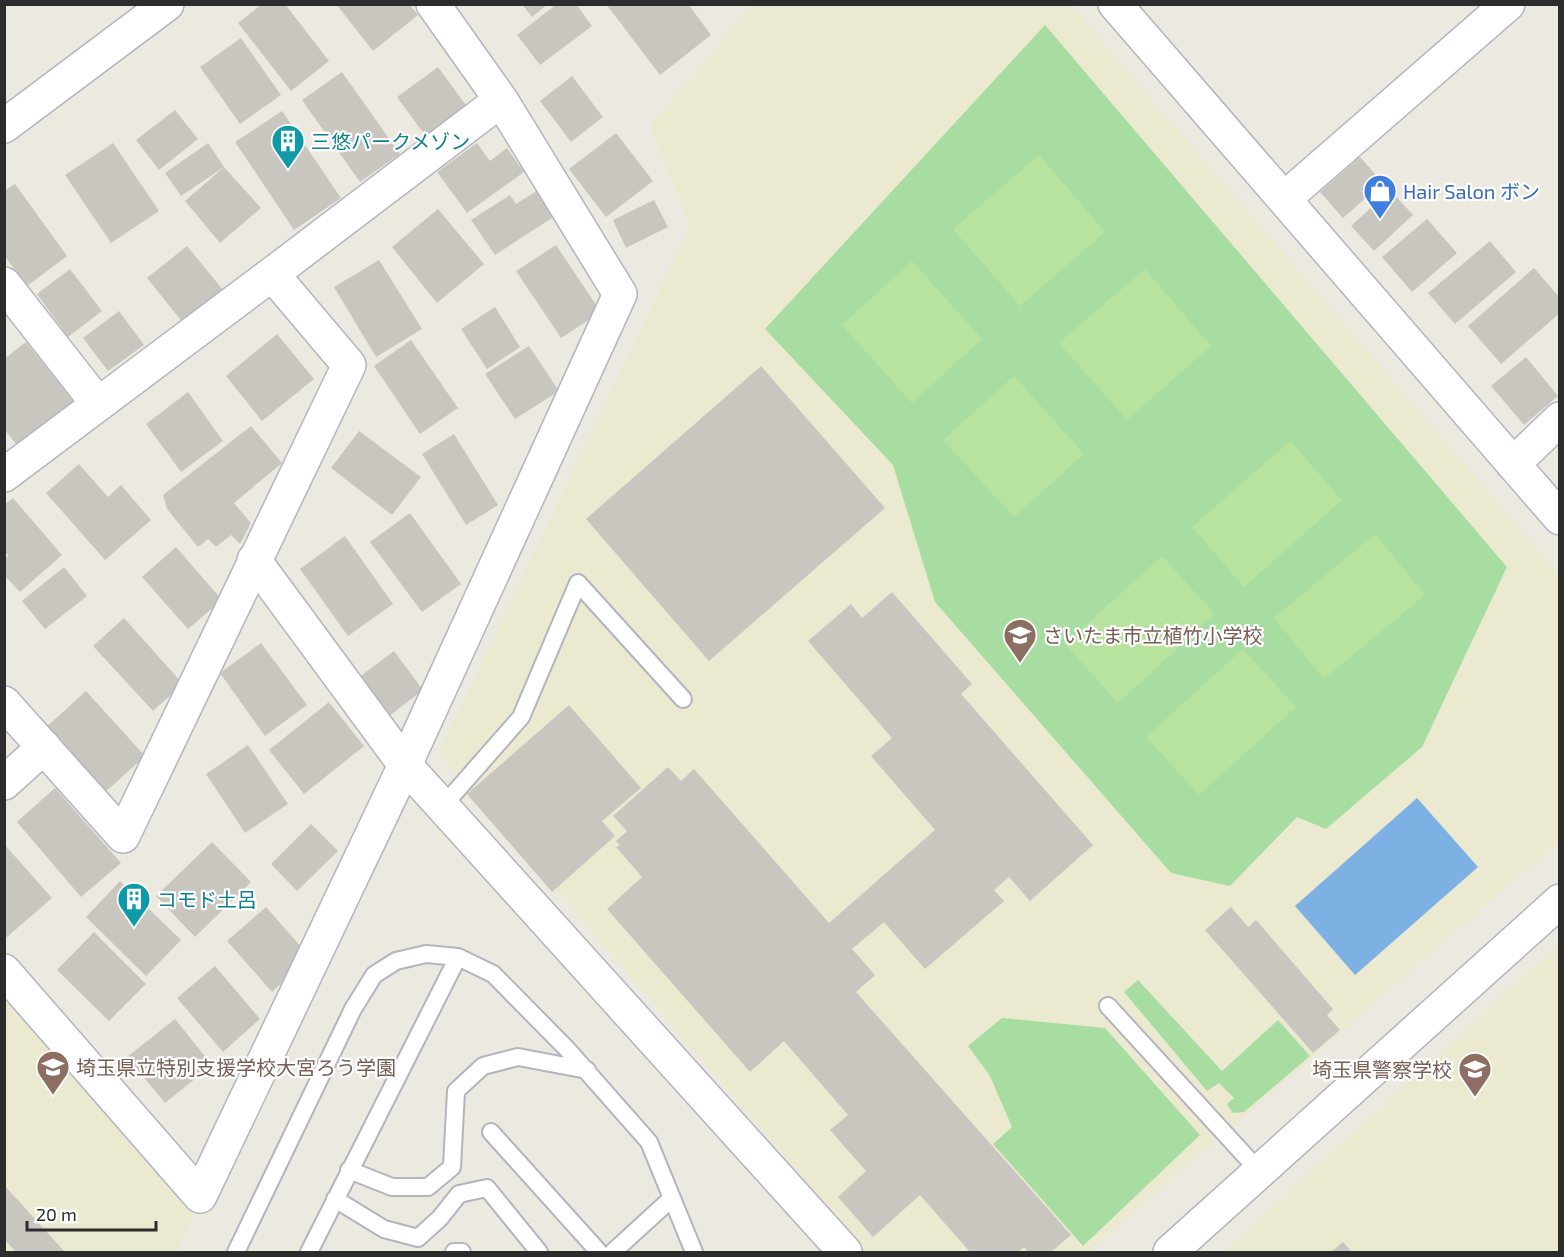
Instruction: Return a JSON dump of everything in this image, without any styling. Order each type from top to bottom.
[{"type":"street","points":[[4,126],[167,4]]},
{"type":"street","points":[[4,971],[200,1196],[405,765],[620,294],[501,100],[434,4]]},
{"type":"street","points":[[1114,4],[1560,518]]},
{"type":"street","points":[[1284,199],[1508,4]]},
{"type":"street","points":[[4,475],[501,100]]},
{"type":"street","points":[[4,703],[123,836],[349,364],[272,274]]},
{"type":"street","points":[[4,284],[98,404]]},
{"type":"street","points":[[1513,464],[1560,418]]},
{"type":"street","points":[[254,560],[405,765],[845,1252]]},
{"type":"street","points":[[4,783],[44,747]]},
{"type":"street","points":[[1170,1252],[1560,901]]},
{"type":"lane","points":[[443,806],[521,717],[578,584],[683,699]]},
{"type":"lane","points":[[236,1252],[353,1008],[374,975],[396,961],[426,954],[458,957],[493,974],[587,1070],[649,1142],[694,1252]]},
{"type":"lane","points":[[314,1250],[349,1170],[458,957]]},
{"type":"lane","points":[[1108,1006],[1260,1172]]},
{"type":"lane","points":[[349,1170],[392,1187],[428,1187],[452,1167],[456,1090],[483,1066],[518,1057],[587,1070]]},
{"type":"lane","points":[[491,1132],[599,1252]]},
{"type":"lane","points":[[335,1199],[384,1229],[418,1238],[440,1218],[459,1194],[487,1188],[538,1252]]},
{"type":"lane","points":[[613,1252],[672,1198]]},
{"type":"lane","points":[[454,1252],[462,1252]]},
{"type":"shaded area","name":"さいたま市立植竹小学校","points":[[754,5],[1071,5],[1559,574],[1559,842],[1089,1252],[867,1252],[438,753],[690,227],[650,125]]},
{"type":"shaded area","name":"埼玉県警察学校","points":[[1559,944],[1559,1252],[1223,1252]]},
{"type":"shaded area","name":"埼玉県立特別支援学校大宮ろう学園","points":[[4,987],[198,1205],[176,1252],[5,1252]]},
{"type":"green space","points":[[1045,25],[1507,567],[1422,747],[1326,829],[1297,817],[1230,886],[1171,873],[935,602],[893,465],[765,329]]},
{"type":"green space","points":[[1039,155],[1105,232],[1020,306],[953,229]]},
{"type":"green space","points":[[912,261],[982,339],[912,403],[842,325]]},
{"type":"green space","points":[[1145,269],[1211,346],[1127,420],[1059,343]]},
{"type":"green space","points":[[1014,376],[1084,454],[1014,517],[943,440]]},
{"type":"green space","points":[[1290,441],[1342,500],[1244,587],[1192,527]]},
{"type":"green space","points":[[1375,534],[1425,595],[1324,679],[1274,618]]},
{"type":"green space","points":[[1162,556],[1215,614],[1118,703],[1065,644]]},
{"type":"green space","points":[[1243,649],[1296,707],[1199,795],[1146,737]]},
{"type":"green space","points":[[1138,980],[1222,1071],[1278,1020],[1310,1056],[1244,1112],[1233,1113],[1227,1104],[1234,1098],[1219,1083],[1207,1091],[1124,992]]},
{"type":"green space","points":[[1002,1018],[1105,1028],[1200,1135],[1083,1246],[993,1144],[1012,1127],[990,1076],[968,1046]]},
{"type":"water","points":[[1417,798],[1478,867],[1355,975],[1295,906]]},
{"type":"building","points":[[262,4],[285,4],[329,61],[291,91],[238,23]]},
{"type":"building","points":[[336,4],[409,4],[418,15],[373,51]]},
{"type":"building","points":[[522,4],[548,4],[532,17]]},
{"type":"building","points":[[557,4],[576,4],[592,26],[540,65],[517,35]]},
{"type":"building","points":[[606,4],[688,4],[711,35],[660,75]]},
{"type":"building","points":[[241,38],[281,95],[240,124],[200,67]]},
{"type":"building","points":[[438,67],[468,108],[427,138],[397,97]]},
{"type":"building","points":[[342,72],[400,154],[360,182],[302,100]]},
{"type":"building","points":[[572,76],[603,117],[571,142],[540,101]]},
{"type":"building","points":[[175,110],[198,139],[159,170],[136,140]]},
{"type":"building","name":"三悠パークメゾン","points":[[282,111],[341,198],[294,230],[235,142]]},
{"type":"building","points":[[616,133],[653,181],[606,217],[569,169]]},
{"type":"building","points":[[113,143],[159,211],[111,243],[65,175]]},
{"type":"building","points":[[208,143],[224,167],[181,196],[165,173]]},
{"type":"building","points":[[477,143],[490,161],[507,148],[524,172],[467,213],[437,172]]},
{"type":"building","points":[[1360,157],[1383,183],[1343,218],[1320,192]]},
{"type":"building","points":[[224,167],[261,208],[220,243],[185,201]]},
{"type":"building","points":[[15,184],[67,256],[27,286],[4,255],[4,191]]},
{"type":"building","points":[[538,190],[555,216],[495,255],[471,220],[510,195],[516,204]]},
{"type":"building","points":[[1390,190],[1413,215],[1374,251],[1351,226]]},
{"type":"building","points":[[654,200],[668,227],[626,248],[613,220]]},
{"type":"building","points":[[438,209],[484,264],[437,303],[392,247]]},
{"type":"building","points":[[1427,219],[1457,253],[1412,292],[1382,257]]},
{"type":"building","points":[[1490,241],[1516,272],[1455,324],[1428,293]]},
{"type":"building","points":[[556,245],[601,312],[561,338],[516,271]]},
{"type":"building","points":[[187,246],[228,296],[188,329],[147,278]]},
{"type":"building","points":[[379,260],[422,329],[376,357],[334,287]]},
{"type":"building","points":[[1534,268],[1560,298],[1560,313],[1501,364],[1468,326]]},
{"type":"building","points":[[70,269],[102,311],[68,337],[37,294]]},
{"type":"building","points":[[495,307],[520,347],[487,369],[461,329]]},
{"type":"building","points":[[119,311],[144,345],[108,371],[83,338]]},
{"type":"building","points":[[277,334],[314,379],[262,421],[226,376]]},
{"type":"building","points":[[411,340],[458,408],[420,434],[374,366]]},
{"type":"building","points":[[26,342],[77,406],[21,450],[4,429],[4,359]]},
{"type":"building","points":[[529,346],[559,391],[515,419],[485,374]]},
{"type":"building","points":[[1526,357],[1558,396],[1524,425],[1491,386]]},
{"type":"building","points":[[761,366],[885,508],[709,661],[586,519]]},
{"type":"building","points":[[188,392],[223,441],[181,472],[146,424]]},
{"type":"building","points":[[251,426],[282,463],[234,503],[251,523],[240,544],[231,535],[216,547],[208,539],[198,547],[167,509],[163,495]]},
{"type":"building","points":[[359,431],[421,477],[392,515],[331,468]]},
{"type":"building","points":[[454,434],[498,505],[466,525],[422,454]]},
{"type":"building","points":[[79,464],[108,497],[121,485],[151,520],[105,560],[46,493]]},
{"type":"building","points":[[13,498],[62,555],[20,592],[4,575],[4,559],[9,556],[4,551],[4,505]]},
{"type":"building","points":[[410,513],[461,584],[422,612],[370,542]]},
{"type":"building","points":[[345,536],[393,604],[348,636],[300,569]]},
{"type":"building","points":[[176,547],[222,600],[188,629],[142,577]]},
{"type":"building","points":[[64,567],[87,596],[45,629],[22,601]]},
{"type":"building","points":[[892,592],[972,684],[961,694],[1093,845],[1030,901],[1009,877],[994,890],[1004,901],[925,969],[884,922],[852,949],[875,975],[856,992],[1071,1235],[1051,1252],[1028,1252],[1024,1247],[1018,1252],[970,1252],[920,1195],[873,1237],[838,1197],[866,1171],[830,1130],[848,1115],[784,1041],[750,1072],[607,909],[642,877],[616,847],[620,845],[616,841],[627,831],[613,816],[668,767],[681,781],[694,769],[829,923],[935,830],[871,756],[892,738],[808,641],[851,604],[862,618]]},
{"type":"building","points":[[124,618],[183,684],[153,711],[93,646]]},
{"type":"building","points":[[261,643],[307,705],[265,736],[220,673]]},
{"type":"building","points":[[394,651],[423,690],[388,717],[358,678]]},
{"type":"building","points":[[86,691],[145,756],[101,796],[42,731]]},
{"type":"building","points":[[329,702],[364,746],[304,794],[269,750]]},
{"type":"building","points":[[569,705],[641,788],[602,821],[615,836],[552,892],[467,794]]},
{"type":"building","points":[[248,745],[288,804],[245,833],[206,774]]},
{"type":"building","points":[[55,788],[121,863],[81,897],[17,822]]},
{"type":"building","points":[[311,824],[338,851],[297,891],[271,864]]},
{"type":"building","points":[[212,842],[251,882],[195,937],[156,896]]},
{"type":"building","points":[[4,844],[52,898],[7,937],[4,934]]},
{"type":"building","name":"コモド土呂","points":[[120,881],[181,940],[146,976],[86,917]]},
{"type":"building","points":[[266,907],[310,957],[272,992],[227,941]]},
{"type":"building","points":[[1231,907],[1248,927],[1256,920],[1333,1009],[1327,1015],[1340,1030],[1313,1053],[1205,930]]},
{"type":"building","points":[[94,932],[146,984],[109,1021],[57,970]]},
{"type":"building","points":[[215,966],[260,1019],[223,1052],[177,998]]},
{"type":"building","points":[[175,1019],[212,1065],[165,1103],[127,1057]]},
{"type":"building","points":[[4,1185],[65,1252],[16,1252],[4,1239]]},
{"type":"building","points":[[1343,1242],[1352,1252],[1331,1252]]},
{"type":"place","name":"三悠パークメゾン","points":[[288,170]]},
{"type":"place","name":"Hair Salon ボン","points":[[1380,220]]},
{"type":"place","name":"さいたま市立植竹小学校","points":[[1020,664]]},
{"type":"place","name":"コモド土呂","points":[[134,928]]},
{"type":"place","name":"埼玉県立特別支援学校大宮ろう学園","points":[[53,1096]]},
{"type":"place","name":"埼玉県警察学校","points":[[1475,1098]]}]
